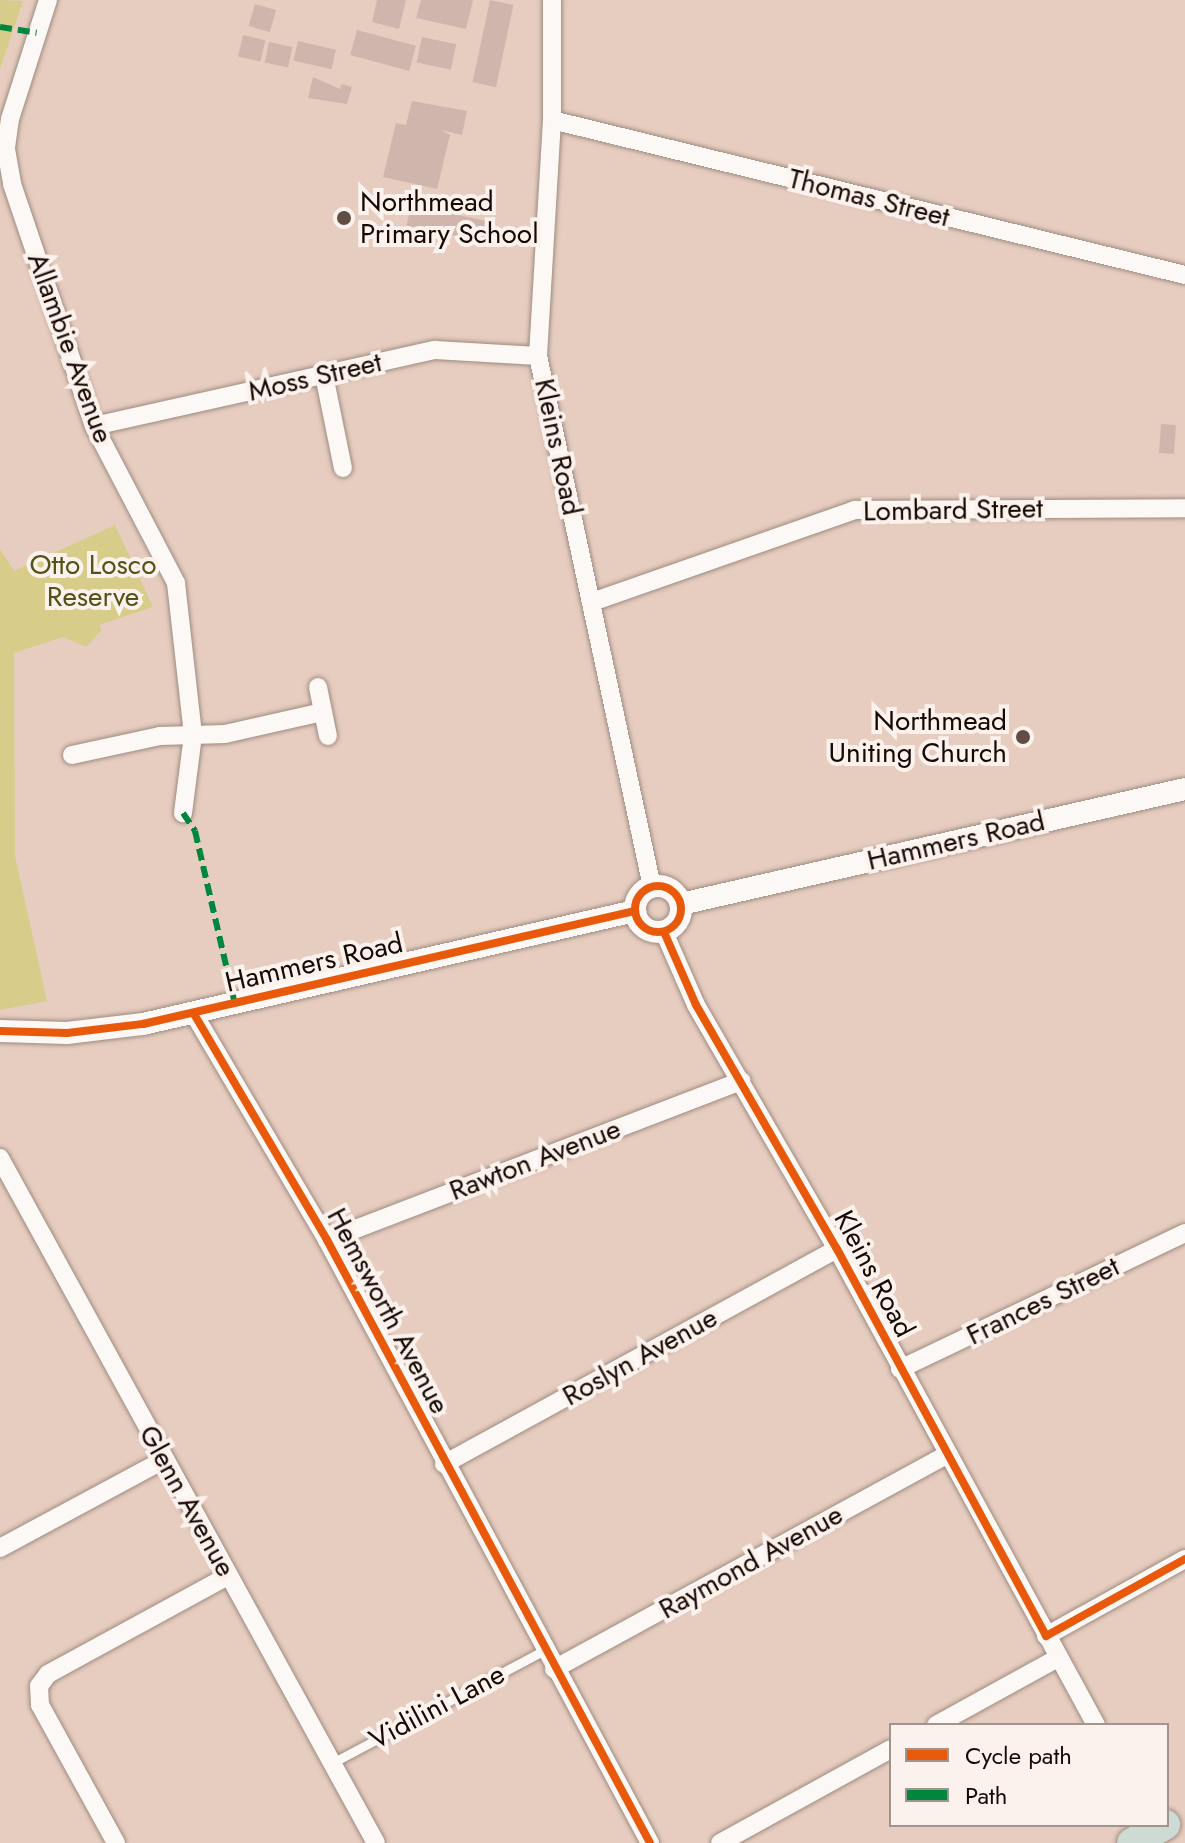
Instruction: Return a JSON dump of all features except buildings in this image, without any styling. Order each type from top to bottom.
[{"type":"street","name":"Allambie Avenue","points":[[48,0],[10,119],[6,149],[12,184],[94,426],[176,583],[193,735],[183,813]]},
{"type":"street","name":"Kleins Road","points":[[552,0],[552,120],[538,356],[652,887]]},
{"type":"street","name":"Thomas Street","points":[[552,120],[1185,275]]},
{"type":"street","name":"Moss Street","points":[[94,426],[435,350],[538,356]]},
{"type":"street","points":[[324,375],[343,468]]},
{"type":"street","name":"Lombard Street","points":[[592,602],[854,510],[1185,508]]},
{"type":"street","points":[[318,687],[328,736]]},
{"type":"street","points":[[72,755],[160,736],[225,734],[323,712]]},
{"type":"street","name":"Hammers Road","points":[[681,904],[1185,789]]},
{"type":"street","points":[[652,887],[666,888],[681,904],[680,918],[664,932],[645,928],[635,911],[641,894],[652,887]]},
{"type":"street","name":"Hammers Road","points":[[0,1031],[92,1030],[194,1014],[635,911]]},
{"type":"street","name":"Kleins Road","points":[[664,932],[696,1005],[837,1249],[1095,1723]]},
{"type":"street","name":"Hemsworth Avenue","points":[[194,1014],[327,1240],[543,1651],[650,1843]]},
{"type":"street","name":"Rawton Avenue","points":[[327,1240],[742,1081]]},
{"type":"street","name":"Glenn Avenue","points":[[0,1158],[376,1843]]},
{"type":"street","name":"Frances Street","points":[[900,1369],[1185,1233]]},
{"type":"street","name":"Roslyn Avenue","points":[[444,1464],[837,1249]]},
{"type":"street","name":"Raymond Avenue","points":[[554,1669],[947,1455]]},
{"type":"street","points":[[0,1548],[165,1459]]},
{"type":"street","points":[[1046,1636],[1185,1559]]},
{"type":"street","points":[[116,1843],[40,1705],[40,1682],[228,1576]]},
{"type":"street","points":[[940,1723],[1058,1658]]},
{"type":"street","points":[[720,1843],[889,1750]]},
{"type":"lane","name":"Vidilini Lane","points":[[332,1763],[543,1651]]},
{"type":"green space","points":[[0,0],[23,1],[0,69]]},
{"type":"green space","name":"Otto Losco Reserve","points":[[115,525],[153,607],[99,625],[102,630],[86,647],[63,637],[14,653],[15,856],[47,1001],[0,1010],[0,549],[14,571]]},
{"type":"marked path","points":[[0,27],[37,33]]},
{"type":"marked path","points":[[183,813],[195,831],[235,1004]]},
{"type":"cycle path","points":[[658,886],[674,893],[681,909],[674,925],[658,932],[642,925],[635,909],[642,893],[658,886]]},
{"type":"cycle path","points":[[0,1031],[67,1033],[143,1024],[635,911]]},
{"type":"cycle path","points":[[664,932],[696,1005],[837,1249],[1046,1636],[1185,1559]]},
{"type":"cycle path","points":[[194,1014],[327,1240],[650,1843]]},
{"type":"place","name":"Northmead Primary School","points":[[344,218]]},
{"type":"place","name":"Northmead Uniting Church","points":[[1023,737]]}]
